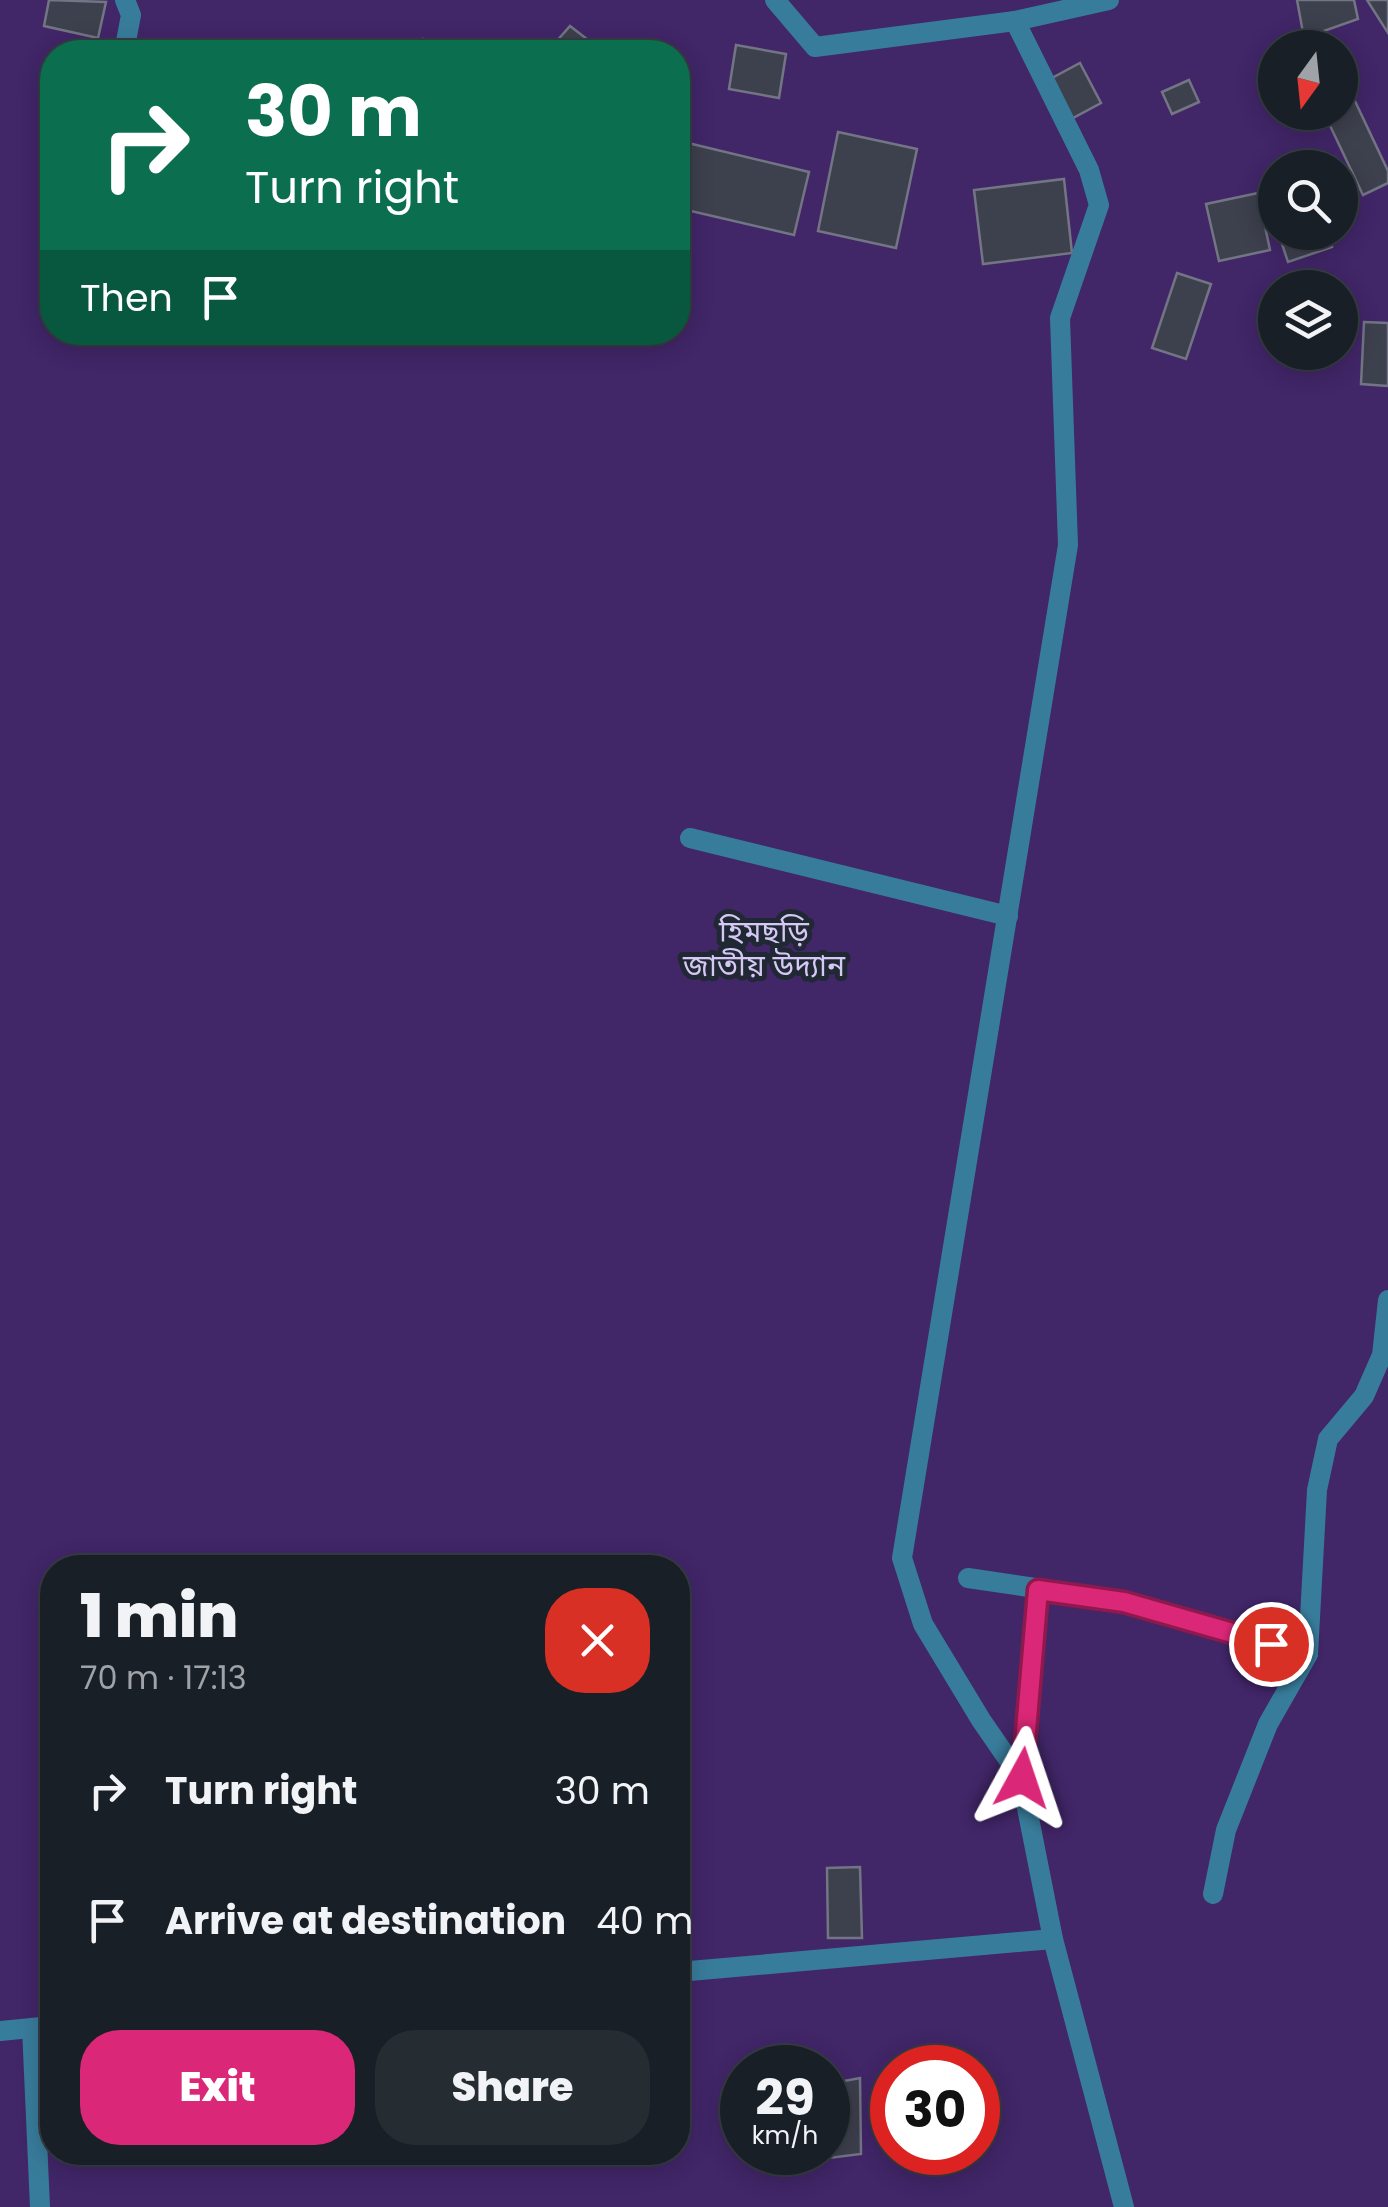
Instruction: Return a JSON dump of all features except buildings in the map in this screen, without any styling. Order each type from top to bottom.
[{"type":"street","points":[[125,0],[131,15],[126,40]]},
{"type":"street","points":[[774,0],[815,46],[1015,21],[1108,0]]},
{"type":"street","points":[[1015,21],[1090,170],[1099,205],[1060,318],[1068,545],[902,1558],[923,1624],[981,1720],[1022,1778]]},
{"type":"street","points":[[690,838],[1008,916]]},
{"type":"street","points":[[1213,1894],[1226,1830],[1268,1724],[1308,1654],[1318,1490],[1328,1439],[1364,1396],[1382,1355],[1388,1300]]},
{"type":"street","points":[[968,1578],[1124,1602],[1308,1654]]},
{"type":"street","points":[[1038,1590],[1022,1778],[1053,1939],[1124,2207]]},
{"type":"street","points":[[690,1971],[1053,1939]]},
{"type":"street","points":[[0,2031],[40,2027]]},
{"type":"street","points":[[40,2165],[40,2207]]},
{"type":"green space","name":"হিমছড়ি জাতীয় উদ্যান","points":[[0,0],[1388,0],[1388,2207],[0,2207]]},
{"type":"route","points":[[1022,1778],[1038,1590],[1124,1602],[1271,1644]]}]
